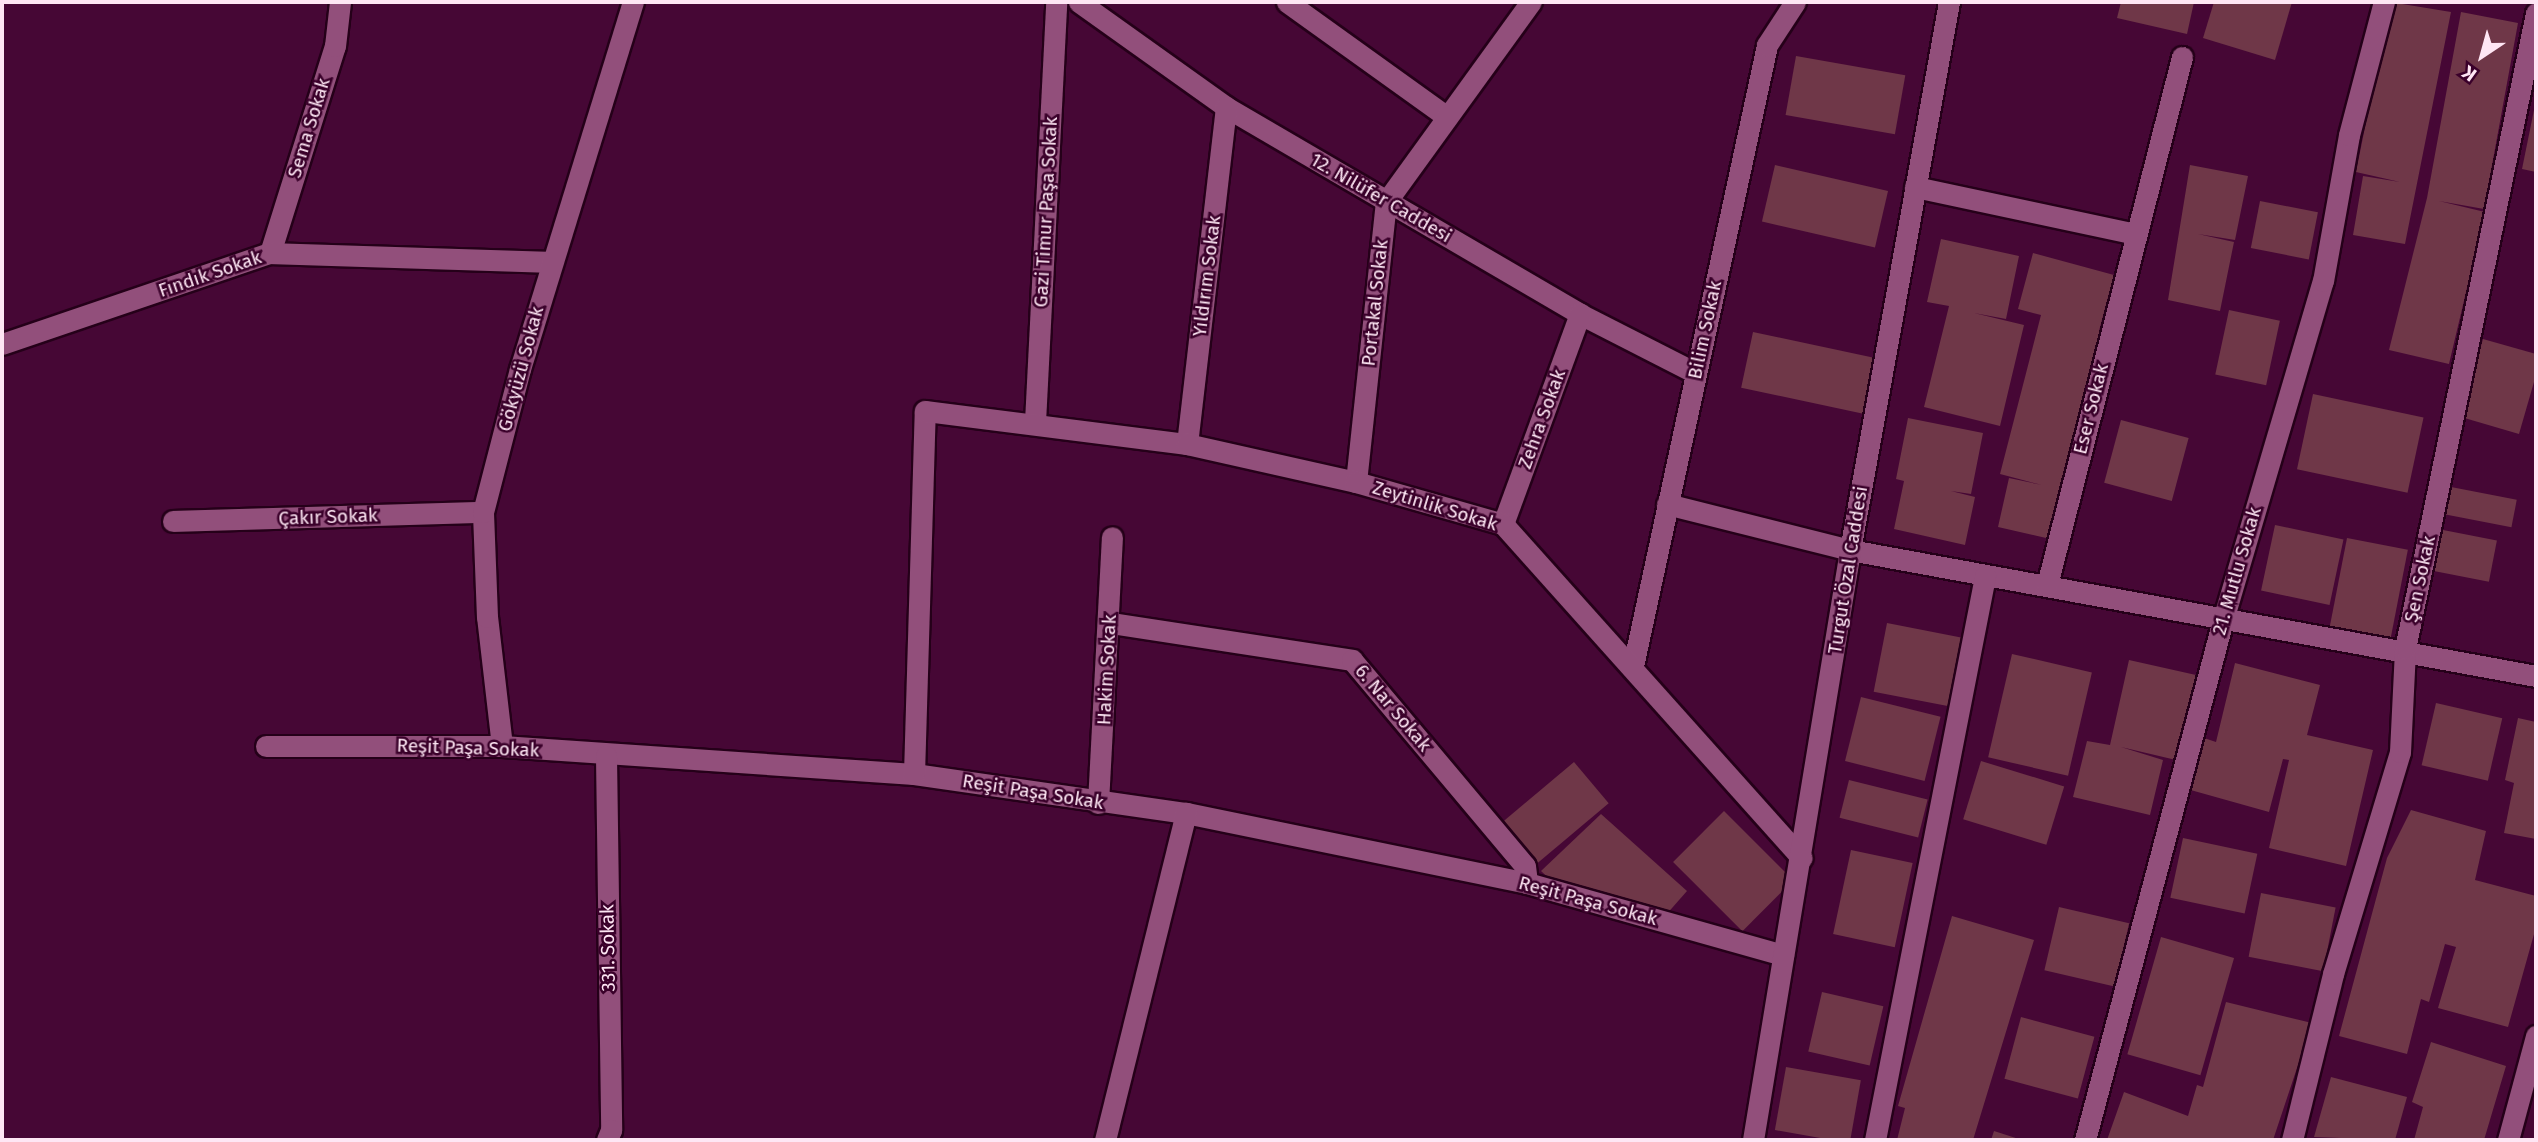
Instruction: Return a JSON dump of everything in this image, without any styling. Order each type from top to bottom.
[{"type":"street","name":"Sema Sokak","points":[[270,253],[335,46],[340,2]]},
{"type":"street","name":"Gökyüzü Sokak","points":[[502,746],[486,617],[483,512],[551,262],[633,2]]},
{"type":"street","name":"Gazi Timur Paşa Sokak","points":[[1035,422],[1056,2]]},
{"type":"street","name":"12. Nilüfer Caddesi","points":[[1079,2],[1227,107],[1580,314],[1696,373]]},
{"type":"street","points":[[1287,2],[1447,117]]},
{"type":"street","points":[[1385,202],[1531,2]]},
{"type":"street","name":"Bilim Sokak","points":[[1633,666],[1767,45],[1795,2]]},
{"type":"street","name":"Turgut Özal Caddesi","points":[[1753,1140],[1783,955],[1802,858],[1850,550],[1949,2]]},
{"type":"street","name":"21. Mutlu Sokak","points":[[2085,1140],[2222,620],[2323,281],[2349,135],[2384,2]]},
{"type":"street","name":"Şen Sokak","points":[[2292,1140],[2333,974],[2400,752],[2405,649],[2536,13]]},
{"type":"street","name":"Eser Sokak","points":[[2047,585],[2182,57]]},
{"type":"street","name":"Yıldırım Sokak","points":[[1187,444],[1227,107]]},
{"type":"street","points":[[1915,187],[2136,234]]},
{"type":"street","name":"Portakal Sokak","points":[[1356,482],[1385,202]]},
{"type":"street","name":"Fındık Sokak","points":[[2,344],[270,253],[551,262]]},
{"type":"street","name":"Zehra Sokak","points":[[1503,524],[1580,314]]},
{"type":"street","name":"Zeytinlik Sokak","points":[[914,774],[925,411],[1035,422],[1187,444],[1356,482],[1503,524],[1633,666],[1802,858]]},
{"type":"street","points":[[1668,504],[1850,550],[1985,576],[2047,585],[2222,620],[2535,670]]},
{"type":"street","name":"Çakır Sokak","points":[[173,521],[483,512]]},
{"type":"street","name":"Hakim Sokak","points":[[1098,803],[1111,623],[1112,537]]},
{"type":"street","points":[[1875,1140],[1985,576]]},
{"type":"street","name":"6. Nar Sokak","points":[[1111,623],[1352,660],[1525,866],[1527,883]]},
{"type":"street","name":"Reşit Paşa Sokak","points":[[266,746],[502,746],[606,756],[914,774],[1098,803],[1186,813],[1527,883],[1783,955]]},
{"type":"street","name":"331. Sokak","points":[[606,756],[611,1130],[607,1140]]},
{"type":"street","points":[[1105,1140],[1186,813]]},
{"type":"street","points":[[2508,1140],[2536,1036]]},
{"type":"building","points":[[2121,2],[2194,2],[2187,34],[2117,18]]},
{"type":"building","points":[[2214,2],[2292,2],[2275,60],[2203,38]]},
{"type":"building","points":[[2390,2],[2451,12],[2405,244],[2353,235],[2363,176],[2400,182],[2356,172]]},
{"type":"building","points":[[2461,12],[2518,23],[2484,209],[2439,201],[2485,212],[2449,364],[2389,350],[2427,198]]},
{"type":"building","points":[[1796,56],[1905,75],[1895,134],[1786,115]]},
{"type":"building","points":[[2536,105],[2536,172],[2522,169]]},
{"type":"building","points":[[1775,165],[1888,191],[1875,248],[1762,222]]},
{"type":"building","points":[[2190,165],[2248,176],[2235,240],[2198,234],[2234,242],[2220,311],[2168,300]]},
{"type":"building","points":[[2260,201],[2318,212],[2309,259],[2251,248]]},
{"type":"building","points":[[1941,239],[2019,256],[2006,319],[1974,313],[2024,325],[2000,426],[1924,407],[1949,306],[1927,302]]},
{"type":"building","points":[[2033,253],[2114,275],[2099,331],[2112,335],[2068,543],[1998,527],[2009,478],[2042,485],[2000,474],[2041,315],[2018,309]]},
{"type":"building","points":[[2229,310],[2280,321],[2266,385],[2215,375]]},
{"type":"building","points":[[1753,332],[1882,359],[1870,415],[1741,388]]},
{"type":"building","points":[[2483,339],[2536,354],[2536,375],[2519,434],[2461,417]]},
{"type":"building","points":[[2313,394],[2424,417],[2408,493],[2297,469]]},
{"type":"building","points":[[1908,418],[1983,433],[1971,494],[1951,491],[1975,497],[1965,545],[1894,529],[1904,481],[1896,479]]},
{"type":"building","points":[[2121,420],[2189,438],[2172,501],[2104,483]]},
{"type":"building","points":[[2451,487],[2517,500],[2511,527],[2446,514]]},
{"type":"building","points":[[2275,525],[2343,540],[2330,605],[2261,591]]},
{"type":"building","points":[[2438,529],[2497,540],[2489,582],[2430,570]]},
{"type":"building","points":[[2347,538],[2408,550],[2390,643],[2329,631]]},
{"type":"building","points":[[1887,623],[1964,638],[1950,707],[1874,692]]},
{"type":"building","points":[[2012,654],[2092,672],[2068,776],[1988,757]]},
{"type":"building","points":[[2129,660],[2196,675],[2176,760],[2121,747],[2163,760],[2150,815],[2073,797],[2087,741],[2110,745]]},
{"type":"building","points":[[2235,663],[2320,685],[2307,735],[2373,750],[2346,866],[2269,848],[2289,760],[2283,759],[2269,812],[2187,789],[2204,738],[2216,742]]},
{"type":"building","points":[[1861,697],[1941,717],[1925,781],[1845,761]]},
{"type":"building","points":[[2436,703],[2502,718],[2488,781],[2422,765]]},
{"type":"building","points":[[2518,718],[2536,722],[2536,839],[2504,833],[2514,783],[2505,780]]},
{"type":"building","points":[[1981,761],[2064,786],[2046,845],[1963,819]]},
{"type":"building","points":[[1574,762],[1609,803],[1533,867],[1498,826]]},
{"type":"building","points":[[1849,780],[1928,800],[1918,837],[1840,818]]},
{"type":"building","points":[[2411,810],[2486,831],[2475,880],[2536,896],[2536,927],[2508,1027],[2438,1008],[2456,947],[2445,944],[2429,1002],[2421,999],[2407,1054],[2339,1036],[2387,858]]},
{"type":"building","points":[[1724,811],[1793,880],[1742,931],[1673,862]]},
{"type":"building","points":[[1601,814],[1687,891],[1665,916],[1557,886],[1541,871]]},
{"type":"building","points":[[2183,838],[2257,854],[2245,913],[2170,898]]},
{"type":"building","points":[[1851,850],[1913,863],[1895,947],[1833,934]]},
{"type":"building","points":[[2261,893],[2336,908],[2323,971],[2249,957]]},
{"type":"building","points":[[2059,907],[2129,923],[2115,987],[2044,970]]},
{"type":"building","points":[[1952,916],[2034,940],[1973,1140],[1897,1140],[1905,1108],[1898,1106]]},
{"type":"building","points":[[2161,937],[2234,958],[2200,1075],[2127,1054]]},
{"type":"building","points":[[1822,992],[1883,1006],[1870,1066],[1808,1051]]},
{"type":"building","points":[[2226,1002],[2312,1023],[2273,1140],[2107,1140],[2124,1092],[2188,1116],[2197,1085],[2203,1087]]},
{"type":"building","points":[[2021,1017],[2094,1037],[2078,1098],[2004,1079]]},
{"type":"building","points":[[2431,1042],[2506,1066],[2484,1140],[2414,1140],[2423,1107],[2412,1102]]},
{"type":"building","points":[[1786,1067],[1861,1080],[1850,1140],[1831,1140],[1775,1130]]},
{"type":"building","points":[[2331,1077],[2407,1097],[2395,1140],[2314,1137]]},
{"type":"building","points":[[1994,1131],[2022,1140],[1991,1140]]}]
